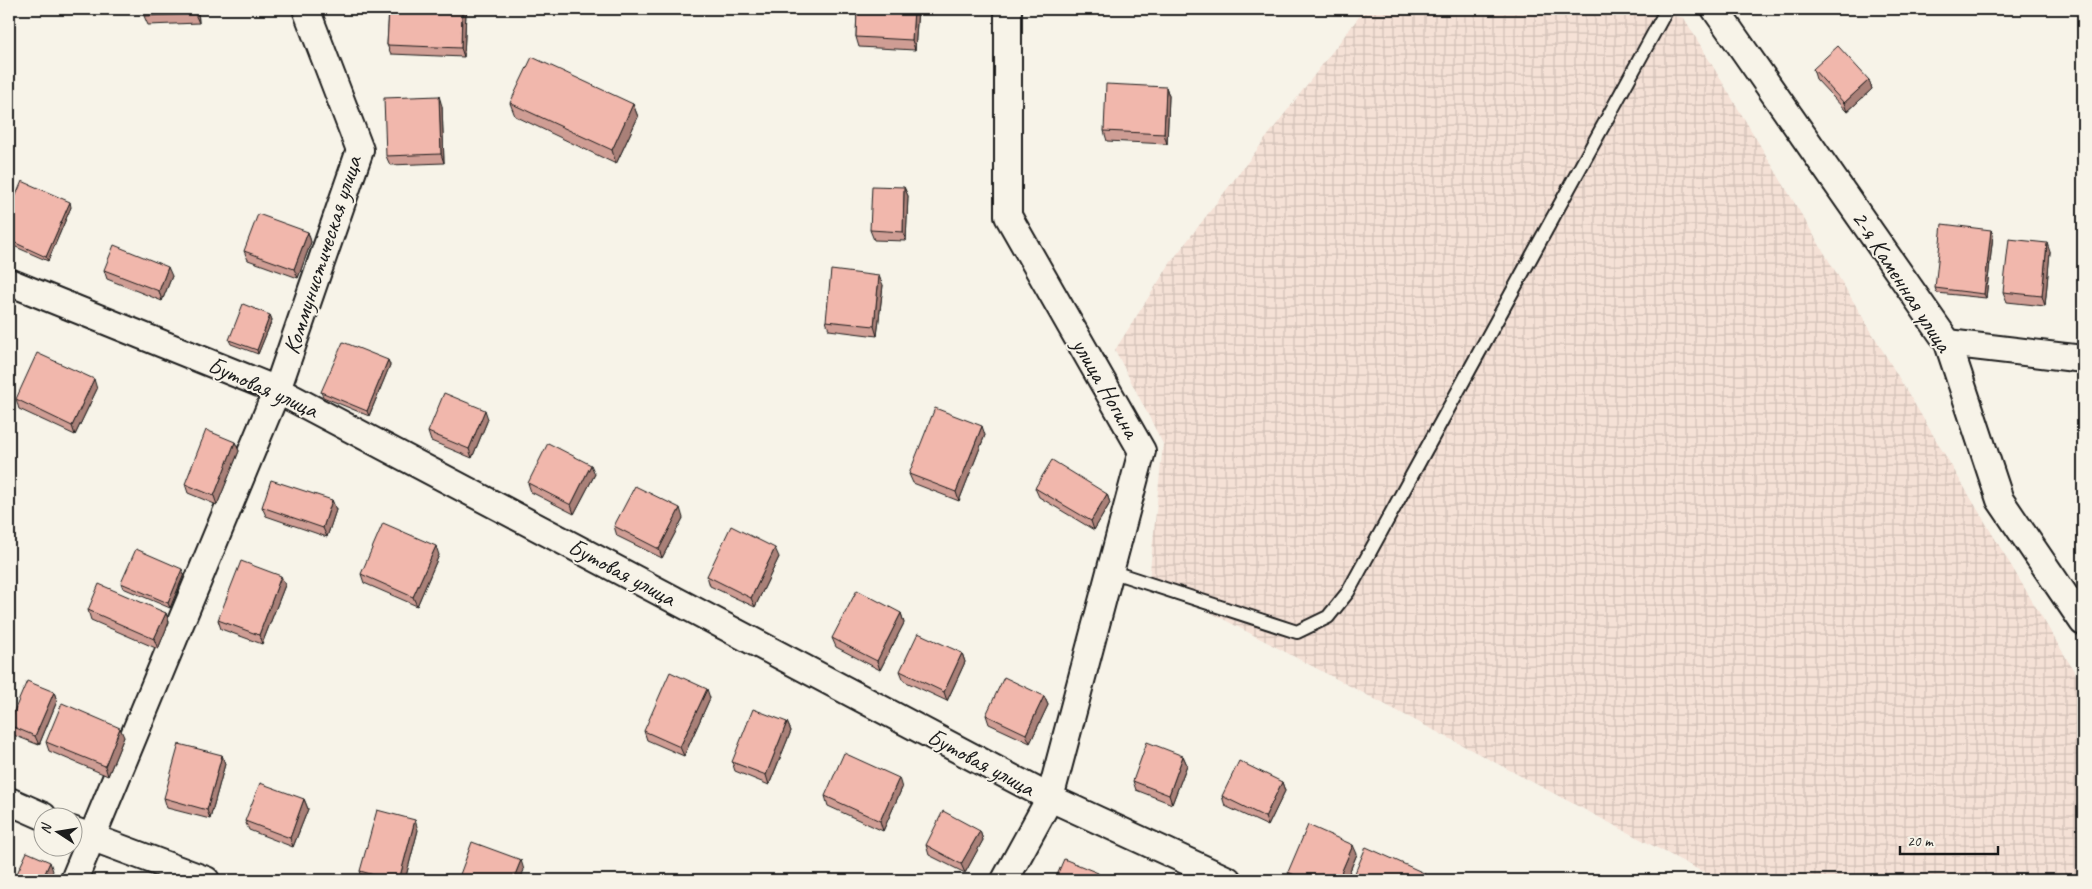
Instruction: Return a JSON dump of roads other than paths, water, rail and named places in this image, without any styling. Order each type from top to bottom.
[{"type":"street","name":"Коммунистическая улица","points":[[82,834],[277,390],[360,150],[306,9]]},
{"type":"street","name":"улица Ногина","points":[[1005,880],[1050,798],[1142,451],[1008,216],[1008,9]]},
{"type":"street","name":"2-я Каменная улица","points":[[1715,9],[1948,343],[2000,500],[2083,622]]},
{"type":"street","name":"Бутовая улица","points":[[9,282],[277,390],[1050,798],[1228,880]]},
{"type":"street","points":[[1948,343],[2083,360]]},
{"type":"street","points":[[9,801],[32,811]]},
{"type":"street","points":[[82,834],[206,880]]},
{"type":"street","name":"Коммунистическая улица","points":[[74,880],[78,856]]},
{"type":"lane","points":[[1110,571],[1297,632],[1328,617],[1353,583],[1667,9]]}]
